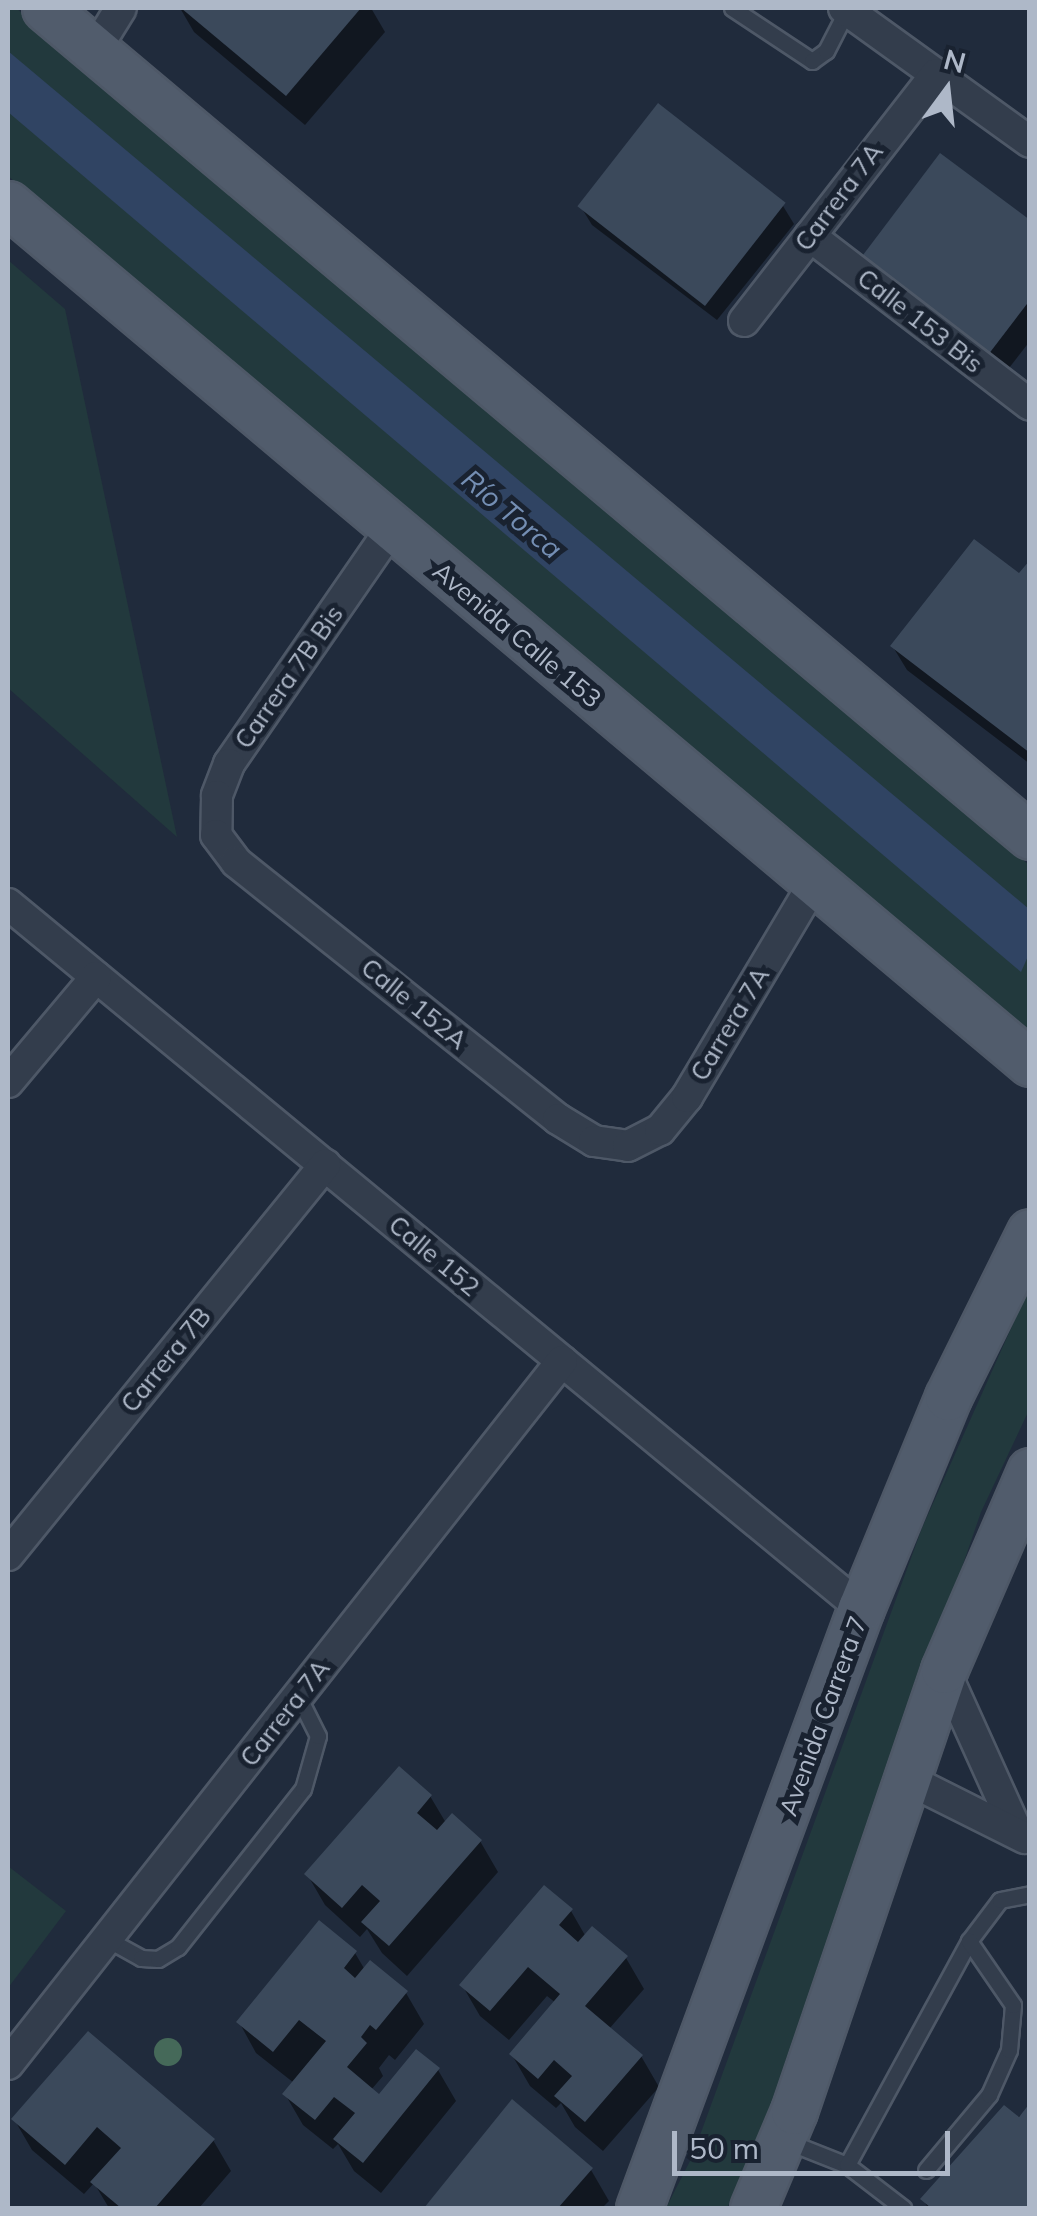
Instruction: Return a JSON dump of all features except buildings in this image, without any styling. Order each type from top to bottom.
[{"type":"main road","points":[[44,8],[1030,836]]},
{"type":"main road","name":"Avenida Calle 153","points":[[8,204],[813,885],[1030,1063]]},
{"type":"main road","name":"Avenida Carrera 7","points":[[639,2208],[862,1608],[948,1398],[1030,1232]]},
{"type":"main road","points":[[753,2208],[782,2140],[944,1670],[1030,1472]]},
{"type":"street","points":[[95,50],[121,8]]},
{"type":"street","points":[[846,8],[1030,142]]},
{"type":"street","name":"Carrera 7A","points":[[744,321],[936,74]]},
{"type":"street","name":"Calle 153 Bis","points":[[810,236],[1030,405]]},
{"type":"street","name":"Carrera 7B Bis","points":[[216,835],[217,796],[229,764],[391,528]]},
{"type":"street","name":"Calle 152A","points":[[216,835],[236,862],[558,1119],[594,1140],[628,1146]]},
{"type":"street","name":"Carrera 7A","points":[[628,1146],[660,1130],[686,1097],[813,885]]},
{"type":"street","name":"Calle 152","points":[[8,904],[862,1608]]},
{"type":"street","points":[[8,1082],[96,977]]},
{"type":"street","name":"Carrera 7B","points":[[8,1555],[325,1165]]},
{"type":"street","name":"Carrera 7A","points":[[8,2064],[562,1361]]},
{"type":"street","points":[[944,1670],[1024,1838]]},
{"type":"street","points":[[907,1779],[1024,1838]]},
{"type":"lane","points":[[732,8],[812,61],[826,51],[846,8]]},
{"type":"lane","points":[[107,1939],[141,1958],[158,1959],[178,1947],[303,1789],[318,1736],[298,1696]]},
{"type":"lane","points":[[847,2165],[969,1941],[1000,1900],[1030,1894]]},
{"type":"lane","points":[[926,2170],[988,2096],[1010,2050],[1014,2005],[969,1941]]},
{"type":"lane","points":[[782,2140],[847,2165],[903,2208]]},
{"type":"green space","points":[[8,8],[16,8],[271,219],[1029,865],[1029,1033],[8,176]]},
{"type":"green space","points":[[8,260],[65,309],[177,837],[8,688]]},
{"type":"green space","points":[[1029,1288],[1029,1410],[981,1512],[779,2099],[727,2208],[666,2208],[692,2157],[922,1528]]},
{"type":"green space","points":[[8,1866],[66,1911],[8,1988]]},
{"type":"water","name":"Río Torca","points":[[8,51],[1029,909],[1029,954],[1021,972],[8,112]]}]
